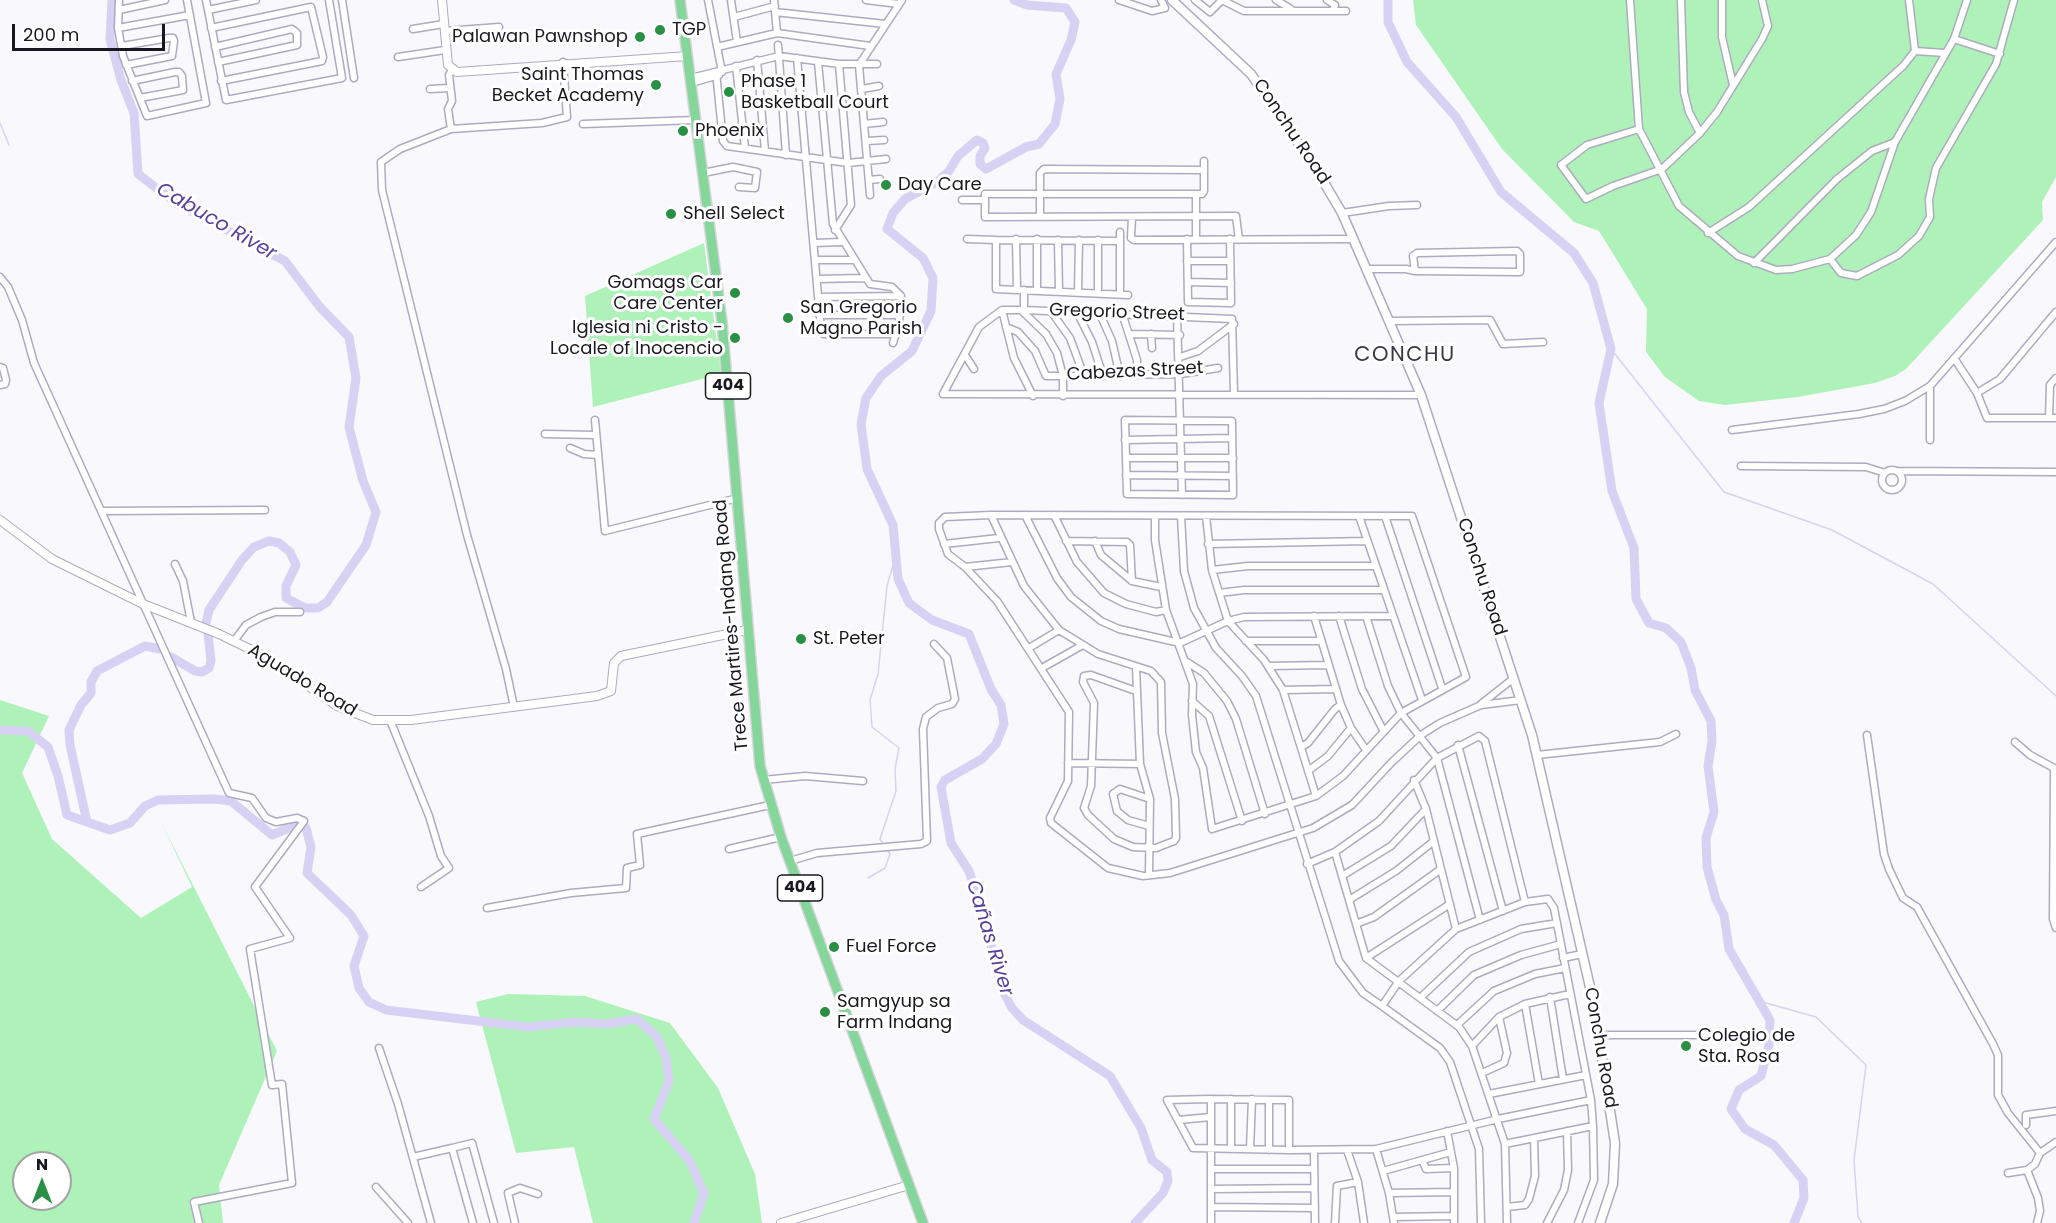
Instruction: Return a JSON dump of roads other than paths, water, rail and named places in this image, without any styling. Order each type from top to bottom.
[{"type":"main road","name":"Trece Martires-Indang Road","points":[[680,0],[722,322],[757,742],[763,780],[781,837],[923,1223]]},
{"type":"main road","name":"Conchu Road","points":[[1172,0],[1251,74],[1342,213],[1391,321],[1421,395],[1537,755],[1582,954],[1599,1035],[1615,1143],[1613,1184],[1600,1223]]},
{"type":"street","points":[[119,0],[118,28],[126,65],[147,116],[206,103],[187,0]]},
{"type":"street","points":[[119,10],[165,0]]},
{"type":"street","points":[[206,0],[226,100],[342,78],[330,0]]},
{"type":"street","points":[[208,10],[256,0]]},
{"type":"street","points":[[342,0],[354,78]]},
{"type":"street","points":[[442,0],[448,65],[457,72],[563,62],[688,56]]},
{"type":"street","points":[[708,0],[721,72],[723,141],[727,146],[806,159],[848,163],[886,159]]},
{"type":"street","points":[[731,0],[737,42]]},
{"type":"street","points":[[866,0],[901,2]]},
{"type":"street","points":[[1119,0],[1152,11],[1165,8],[1161,0]]},
{"type":"street","points":[[1195,0],[1210,12],[1222,0],[1244,11],[1291,9],[1346,11]]},
{"type":"street","points":[[1276,0],[1291,9]]},
{"type":"street","points":[[1327,0],[1335,5],[1334,11]]},
{"type":"street","points":[[1630,0],[1639,129],[1662,169],[1679,206],[1708,233],[1738,256],[1776,270],[1792,269],[1830,259],[1856,235],[1871,212],[1895,142],[1954,39],[1966,0]]},
{"type":"street","points":[[1681,0],[1684,92],[1689,112],[1700,133]]},
{"type":"street","points":[[1722,0],[1722,37],[1733,85]]},
{"type":"street","points":[[1639,129],[1587,145],[1561,165],[1586,199],[1613,186],[1662,169],[1700,133],[1717,112],[1768,26],[1762,0]]},
{"type":"street","points":[[1708,233],[1749,207],[1883,86],[1915,51],[1910,3],[1918,0]]},
{"type":"street","points":[[1830,259],[1841,273],[1857,276],[1898,255],[1919,236],[1930,217],[1929,200],[1936,168],[2000,54],[2014,0]]},
{"type":"street","points":[[870,195],[859,65],[901,2]]},
{"type":"street","points":[[734,17],[775,6],[885,24]]},
{"type":"street","points":[[775,6],[777,33]]},
{"type":"street","points":[[211,28],[311,7],[323,57],[322,61],[221,81]]},
{"type":"street","points":[[118,28],[190,15]]},
{"type":"street","points":[[413,29],[499,27]]},
{"type":"street","points":[[215,47],[292,29],[297,33],[297,45],[218,62]]},
{"type":"street","points":[[717,47],[777,33],[870,46]]},
{"type":"street","points":[[122,46],[169,38],[173,38],[174,41],[172,56],[126,65]]},
{"type":"street","points":[[1954,39],[2000,54]]},
{"type":"street","points":[[778,45],[786,155]]},
{"type":"street","points":[[398,57],[445,50]]},
{"type":"street","points":[[1915,51],[1945,53]]},
{"type":"street","points":[[691,80],[757,60],[779,56],[839,64],[877,64]]},
{"type":"street","points":[[797,58],[820,315],[824,334],[896,334]]},
{"type":"street","points":[[757,60],[765,152]]},
{"type":"street","points":[[514,707],[506,669],[467,535],[382,190],[381,162],[400,149],[451,129],[542,123],[567,117],[563,62]]},
{"type":"street","points":[[818,62],[835,230],[865,278],[872,285],[896,288],[901,296],[900,315],[892,344]]},
{"type":"street","points":[[835,230],[851,205],[839,64]]},
{"type":"street","points":[[736,66],[745,148]]},
{"type":"street","points":[[451,129],[448,109],[452,101],[449,75],[453,68]]},
{"type":"street","points":[[132,81],[175,72],[180,72],[182,76],[183,90],[140,98]]},
{"type":"street","points":[[862,89],[879,86]]},
{"type":"street","points":[[430,89],[450,88]]},
{"type":"street","points":[[863,107],[881,104]]},
{"type":"street","points":[[583,124],[696,120]]},
{"type":"street","points":[[864,124],[883,122]]},
{"type":"street","points":[[867,141],[884,140]]},
{"type":"street","points":[[1754,263],[1837,179],[1872,151],[1895,142]]},
{"type":"street","points":[[1204,161],[1204,191],[1196,194],[985,194],[985,217],[1236,216],[1239,240]]},
{"type":"street","points":[[703,173],[733,167],[757,172],[755,188],[740,187]]},
{"type":"street","points":[[1040,217],[1041,171],[1044,169],[1204,170]]},
{"type":"street","points":[[869,180],[880,180]]},
{"type":"street","points":[[1196,194],[1196,239]]},
{"type":"street","points":[[962,200],[985,200]]},
{"type":"street","points":[[1342,213],[1417,205]]},
{"type":"street","points":[[1132,217],[1134,240],[1353,239]]},
{"type":"street","points":[[1120,232],[1120,294]]},
{"type":"street","points":[[967,239],[1120,241]]},
{"type":"street","points":[[1037,239],[1037,290]]},
{"type":"street","points":[[1187,239],[1188,302],[1231,303],[1230,239]]},
{"type":"street","points":[[996,240],[996,289],[1128,296]]},
{"type":"street","points":[[1016,240],[1023,310],[1046,334],[1057,353],[1064,376],[1063,396]]},
{"type":"street","points":[[1058,240],[1059,291]]},
{"type":"street","points":[[1078,292],[1079,240]]},
{"type":"street","points":[[1098,240],[1098,293]]},
{"type":"street","points":[[814,243],[842,242]]},
{"type":"street","points":[[1732,430],[1884,409],[1905,401],[1930,386],[2056,242]]},
{"type":"street","points":[[1367,269],[1406,268],[1415,271],[1520,272],[1520,254],[1517,251],[1417,253],[1413,256],[1415,271]]},
{"type":"street","points":[[816,260],[853,260]]},
{"type":"street","points":[[1187,261],[1230,261]]},
{"type":"street","points":[[0,277],[8,287],[22,320],[34,363],[229,793],[252,798],[266,818],[276,822],[297,818],[305,823],[255,887],[290,938],[250,949],[272,1085],[282,1084],[292,1183],[194,1202],[199,1223]]},
{"type":"street","points":[[817,279],[865,278]]},
{"type":"street","points":[[1188,282],[1231,283]]},
{"type":"street","points":[[819,297],[901,296]]},
{"type":"street","points":[[1033,396],[1014,358],[1002,310],[979,327],[943,394],[1033,396],[1421,395]]},
{"type":"street","name":"Gregorio Street","points":[[1002,310],[1178,315],[1233,322]]},
{"type":"street","points":[[1050,310],[1070,338],[1084,376]]},
{"type":"street","points":[[1077,312],[1092,342],[1102,376]]},
{"type":"street","points":[[1099,312],[1112,341],[1120,376]]},
{"type":"street","points":[[1977,393],[2000,379],[2056,312]]},
{"type":"street","points":[[1122,313],[1137,360],[1137,375]]},
{"type":"street","points":[[820,315],[900,315]]},
{"type":"street","points":[[1178,315],[1182,495]]},
{"type":"street","points":[[1391,321],[1490,320],[1503,344],[1543,342]]},
{"type":"street","points":[[1179,357],[1198,351],[1233,322]]},
{"type":"street","points":[[1233,322],[1234,394]]},
{"type":"street","name":"Cabezas Street","points":[[1006,327],[1018,332],[1035,351],[1046,376],[1180,374],[1218,368]]},
{"type":"street","points":[[1130,334],[1179,335]]},
{"type":"street","points":[[1151,334],[1152,348]]},
{"type":"street","points":[[965,355],[974,369]]},
{"type":"street","points":[[1954,358],[1977,393],[1987,418],[2052,418],[2050,386],[2056,378]]},
{"type":"street","points":[[0,367],[3,368],[6,380],[5,384],[0,385]]},
{"type":"street","points":[[1930,386],[1930,440]]},
{"type":"street","points":[[595,420],[606,531],[738,498]]},
{"type":"street","points":[[1125,420],[1232,421],[1232,438],[1233,495],[1126,494],[1125,420]]},
{"type":"street","points":[[545,434],[596,435]]},
{"type":"street","points":[[1125,440],[1232,438]]},
{"type":"street","points":[[570,448],[584,454],[598,455]]},
{"type":"street","points":[[1126,459],[1233,458]]},
{"type":"street","points":[[1741,466],[1866,467],[1885,473],[1896,471],[2056,472]]},
{"type":"street","points":[[1885,473],[1882,478],[1884,486],[1893,490],[1901,483],[1901,477],[1896,471]]},
{"type":"street","points":[[1126,475],[1233,476]]},
{"type":"street","points":[[102,511],[265,510]]},
{"type":"street","points":[[991,515],[999,538],[1032,599],[1059,630],[1081,646],[1151,671],[1161,682],[1162,733],[1175,799],[1175,840],[1149,848],[1133,847],[1114,839],[1088,815],[1084,808],[1091,786],[1094,703],[1083,682],[1084,676],[1091,675],[1136,691]]},
{"type":"street","points":[[1155,516],[1161,587],[1166,610],[1180,643],[1193,684],[1196,752],[1203,768],[1210,805],[1210,827],[1215,830],[1316,796],[1343,776],[1401,713],[1442,688],[1466,677],[1412,516],[991,515],[945,517],[939,523],[948,554],[965,567],[997,601],[1069,712],[1068,781],[1050,818],[1051,823],[1108,868],[1124,873],[1149,875],[1170,873],[1298,834],[1352,805],[1390,763],[1421,735],[1456,714],[1480,705],[1521,700]]},
{"type":"street","points":[[1025,515],[1057,578],[1071,597],[1088,612],[1119,629],[1180,643],[1228,621],[1244,617],[1391,616]]},
{"type":"street","points":[[1054,515],[1077,562],[1104,592],[1126,604],[1156,612],[1166,610]]},
{"type":"street","points":[[1181,516],[1184,571],[1194,608],[1205,633],[1256,696],[1339,961],[1363,993],[1440,1048],[1450,1062],[1473,1125],[1480,1154],[1481,1223]]},
{"type":"street","points":[[1206,516],[1212,570],[1228,621],[1268,666],[1282,690],[1316,796]]},
{"type":"street","points":[[1359,516],[1391,616],[1422,700]]},
{"type":"street","points":[[1385,516],[1442,688]]},
{"type":"street","name":"Aguado Road","points":[[0,520],[52,559],[143,604],[191,622],[266,657],[348,712],[373,720],[411,720],[606,694],[612,687],[614,663],[621,657],[747,630]]},
{"type":"street","points":[[944,544],[999,538]]},
{"type":"street","points":[[1066,541],[1127,542],[1130,545],[1132,581]]},
{"type":"street","points":[[1095,541],[1101,555],[1132,581],[1161,587]]},
{"type":"street","points":[[1208,544],[1367,541]]},
{"type":"street","points":[[965,567],[1012,562]]},
{"type":"street","points":[[176,564],[183,581],[191,622]]},
{"type":"street","points":[[1212,570],[1248,566],[1375,566]]},
{"type":"street","points":[[1219,593],[1244,590],[1383,590]]},
{"type":"street","points":[[177,617],[188,610]]},
{"type":"street","points":[[234,641],[246,626],[261,617],[275,612],[300,612]]},
{"type":"street","points":[[1314,616],[1341,705],[1351,728],[1366,750]]},
{"type":"street","points":[[1339,616],[1362,689],[1383,730]]},
{"type":"street","points":[[1366,616],[1388,686],[1401,713],[1421,735],[1437,758],[1480,920]]},
{"type":"street","points":[[1029,648],[1059,630]]},
{"type":"street","points":[[1246,641],[1320,641]]},
{"type":"street","points":[[790,861],[826,852],[921,844],[927,841],[922,729],[926,717],[938,708],[952,704],[955,699],[946,658],[934,644]]},
{"type":"street","points":[[1042,668],[1081,646]]},
{"type":"street","points":[[1186,662],[1204,673],[1227,701],[1236,719],[1265,814]]},
{"type":"street","points":[[1268,666],[1327,665]]},
{"type":"street","points":[[1136,667],[1140,764],[1150,799],[1149,875]]},
{"type":"street","points":[[1480,705],[1514,678]]},
{"type":"street","points":[[1282,690],[1335,689]]},
{"type":"street","points":[[1192,700],[1209,716],[1242,821]]},
{"type":"street","points":[[1301,747],[1308,743],[1341,705]]},
{"type":"street","points":[[390,720],[429,816],[441,856],[449,868],[421,887]]},
{"type":"street","points":[[1308,771],[1328,756],[1351,728]]},
{"type":"street","points":[[1537,755],[1660,742],[1676,734]]},
{"type":"street","points":[[1867,735],[1884,854],[1889,869],[1903,898],[1917,907],[1993,1044],[1998,1055],[1998,1095],[2008,1113],[2040,1153]]},
{"type":"street","points":[[1307,864],[1335,852],[1379,821],[1414,780],[1437,758],[1479,736],[1485,741],[1525,902]]},
{"type":"street","points":[[2015,742],[2030,755],[2054,768],[2053,919],[2056,928]]},
{"type":"street","points":[[1458,745],[1503,911]]},
{"type":"street","points":[[1068,763],[1140,764]]},
{"type":"street","points":[[763,780],[805,776],[863,782]]},
{"type":"street","points":[[1414,780],[1426,809],[1456,929]]},
{"type":"street","points":[[1149,826],[1128,820],[1117,811],[1113,794],[1120,789],[1150,799]]},
{"type":"street","points":[[487,908],[571,893],[626,888],[627,868],[640,865],[637,834],[770,805]]},
{"type":"street","points":[[1342,876],[1392,846],[1426,809]]},
{"type":"street","points":[[729,849],[781,837]]},
{"type":"street","points":[[1349,900],[1396,871],[1434,842]]},
{"type":"street","points":[[1335,852],[1366,958],[1457,1025],[1472,1046],[1505,1144],[1507,1223]]},
{"type":"street","points":[[1356,924],[1374,917],[1441,869]]},
{"type":"street","points":[[1382,1006],[1399,981],[1456,929],[1525,902],[1548,898],[1554,908],[1591,1100],[1594,1180],[1578,1223]]},
{"type":"street","points":[[1366,958],[1450,904]]},
{"type":"street","points":[[1420,998],[1468,952],[1521,929],[1557,923]]},
{"type":"street","points":[[1437,1011],[1474,975],[1521,955],[1561,944]]},
{"type":"street","points":[[1563,958],[1582,954]]},
{"type":"street","points":[[1457,1025],[1494,991],[1535,974],[1565,968]]},
{"type":"street","points":[[1472,1046],[1499,1017],[1525,1004],[1570,994]]},
{"type":"street","points":[[1550,997],[1563,1079]]},
{"type":"street","points":[[1525,1004],[1539,1084]]},
{"type":"street","points":[[1482,1073],[1504,1063],[1507,1053],[1499,1017]]},
{"type":"street","points":[[1599,1035],[1728,1035]]},
{"type":"street","points":[[379,1048],[413,1157],[430,1223]]},
{"type":"street","points":[[1489,1094],[1586,1075]]},
{"type":"street","points":[[1211,1099],[1211,1223]]},
{"type":"street","points":[[1231,1099],[1231,1149]]},
{"type":"street","points":[[1288,1150],[1289,1100],[1167,1100],[1193,1148],[1269,1150],[1288,1150],[1314,1150],[1347,1150],[1376,1149],[1498,1119],[1591,1100]]},
{"type":"street","points":[[1250,1149],[1252,1100]]},
{"type":"street","points":[[1269,1100],[1269,1150]]},
{"type":"street","points":[[2026,1125],[2026,1114],[2056,1112]]},
{"type":"street","points":[[1178,1120],[1211,1118]]},
{"type":"street","points":[[1505,1144],[1593,1126]]},
{"type":"street","points":[[1376,1149],[1389,1193],[1393,1220],[1454,1219],[1454,1168],[1447,1131]]},
{"type":"street","points":[[1547,1223],[1564,1191],[1568,1170],[1567,1131]]},
{"type":"street","points":[[1507,1207],[1525,1205],[1529,1199],[1535,1176],[1534,1138]]},
{"type":"street","points":[[2008,1173],[2027,1170],[2035,1164],[2040,1153],[2056,1142]]},
{"type":"street","points":[[413,1157],[472,1143],[494,1223]]},
{"type":"street","points":[[452,1148],[473,1223]]},
{"type":"street","points":[[1314,1150],[1315,1223]]},
{"type":"street","points":[[1347,1150],[1358,1182],[1364,1223]]},
{"type":"street","points":[[1383,1171],[1423,1162],[1451,1152]]},
{"type":"street","points":[[1423,1162],[1426,1169],[1454,1168]]},
{"type":"street","points":[[1211,1169],[1314,1169]]},
{"type":"street","points":[[2027,1170],[2038,1198],[2040,1211],[2037,1223]]},
{"type":"street","points":[[1335,1223],[1337,1186],[1358,1182]]},
{"type":"street","points":[[781,1223],[909,1185]]},
{"type":"street","points":[[376,1187],[408,1223]]},
{"type":"street","points":[[515,1223],[508,1193],[520,1188],[538,1194]]},
{"type":"street","points":[[1211,1189],[1314,1188]]},
{"type":"street","points":[[1389,1193],[1454,1192]]},
{"type":"street","points":[[1211,1207],[1315,1208]]},
{"type":"waterway","name":"Cabuco River","points":[[112,0],[110,39],[121,80],[134,113],[138,174],[176,203],[285,261],[319,306],[349,337],[356,378],[349,427],[363,481],[376,512],[366,545],[327,602],[318,608],[305,608],[286,598],[286,586],[296,565],[290,552],[279,543],[269,541],[254,547],[242,560],[209,610],[206,623]]},
{"type":"waterway","name":"Cañas River","points":[[1014,0],[1027,5],[1066,8],[1075,22],[1071,40],[1056,74],[1060,99],[1055,124],[1039,144],[1026,147],[986,169],[980,164],[980,156],[985,148],[983,143],[977,140],[958,156],[949,171],[937,182],[905,199],[893,213],[887,229],[923,258],[933,278],[931,311],[912,351],[881,376],[866,398],[861,424],[867,469],[893,525],[898,579],[909,603],[932,620],[969,634],[991,689],[1001,705],[1004,724],[996,744],[982,759],[945,780],[941,787],[951,843],[969,871],[984,917],[1002,989],[1012,1008],[1023,1020],[1110,1076],[1141,1128],[1152,1160],[1167,1172],[1168,1181],[1163,1193],[1135,1223]]},
{"type":"waterway","points":[[1388,0],[1388,22],[1407,62],[1456,117],[1501,192],[1574,253],[1593,283],[1611,349],[1599,403],[1612,491],[1634,548],[1636,599],[1649,623],[1666,628],[1681,642],[1691,668],[1695,690],[1711,721],[1712,741],[1708,766],[1714,812],[1706,838],[1707,867],[1716,900],[1724,915],[1729,949],[1770,1020],[1769,1045],[1761,1076],[1739,1090],[1731,1109],[1745,1129],[1774,1145],[1803,1180],[1804,1198],[1794,1223]]},
{"type":"waterway","points":[[0,123],[9,145]]},
{"type":"waterway","points":[[1611,349],[1724,492],[1832,530],[1933,584],[2056,696]]},
{"type":"waterway","points":[[883,844],[880,839],[896,791],[895,769],[899,748],[872,727],[870,700],[878,674],[887,586],[897,551]]},
{"type":"waterway","points":[[171,657],[195,671],[202,672],[209,668],[211,661],[208,634]]},
{"type":"waterway","points":[[87,822],[70,745],[69,730],[81,705],[91,693],[91,682],[97,671],[145,646],[160,649]]},
{"type":"waterway","points":[[0,730],[28,731],[48,747],[58,776],[67,815],[110,830],[130,823],[145,806],[158,800],[214,799],[231,801],[272,835],[291,827],[297,827]]},
{"type":"waterway","points":[[306,828],[311,847],[307,873],[351,915],[364,936],[354,966],[359,988],[369,1002],[386,1010],[528,1027],[575,1022],[606,1024],[637,1019],[657,1037],[666,1058],[669,1081],[654,1119],[689,1160],[704,1193],[694,1223]]},
{"type":"waterway","points":[[868,878],[885,868],[890,854],[886,848]]},
{"type":"waterway","points":[[1759,1001],[1816,1017],[1866,1065],[1854,1160],[1858,1217],[1862,1223]]},
{"type":"place","name":"TGP","points":[[660,30]]},
{"type":"place","name":"Palawan Pawnshop","points":[[640,37]]},
{"type":"place","name":"Saint Thomas Becket Academy","points":[[656,85]]},
{"type":"place","name":"Phase 1 Basketball Court","points":[[729,92]]},
{"type":"place","name":"Phoenix","points":[[683,131]]},
{"type":"place","name":"Day Care","points":[[886,185]]},
{"type":"place","name":"Shell Select","points":[[671,214]]},
{"type":"place","name":"Gomags Car Care Center","points":[[735,293]]},
{"type":"place","name":"San Gregorio Magno Parish","points":[[788,318]]},
{"type":"place","name":"Iglesia ni Cristo - Locale of Inocencio","points":[[735,338]]},
{"type":"place","name":"St. Peter","points":[[801,639]]},
{"type":"place","name":"Fuel Force","points":[[834,947]]},
{"type":"place","name":"Samgyup sa Farm Indang","points":[[825,1012]]},
{"type":"place","name":"Colegio de Sta. Rosa","points":[[1686,1046]]},
{"type":"district","name":"CONCHU","points":[[1405,356]]}]
